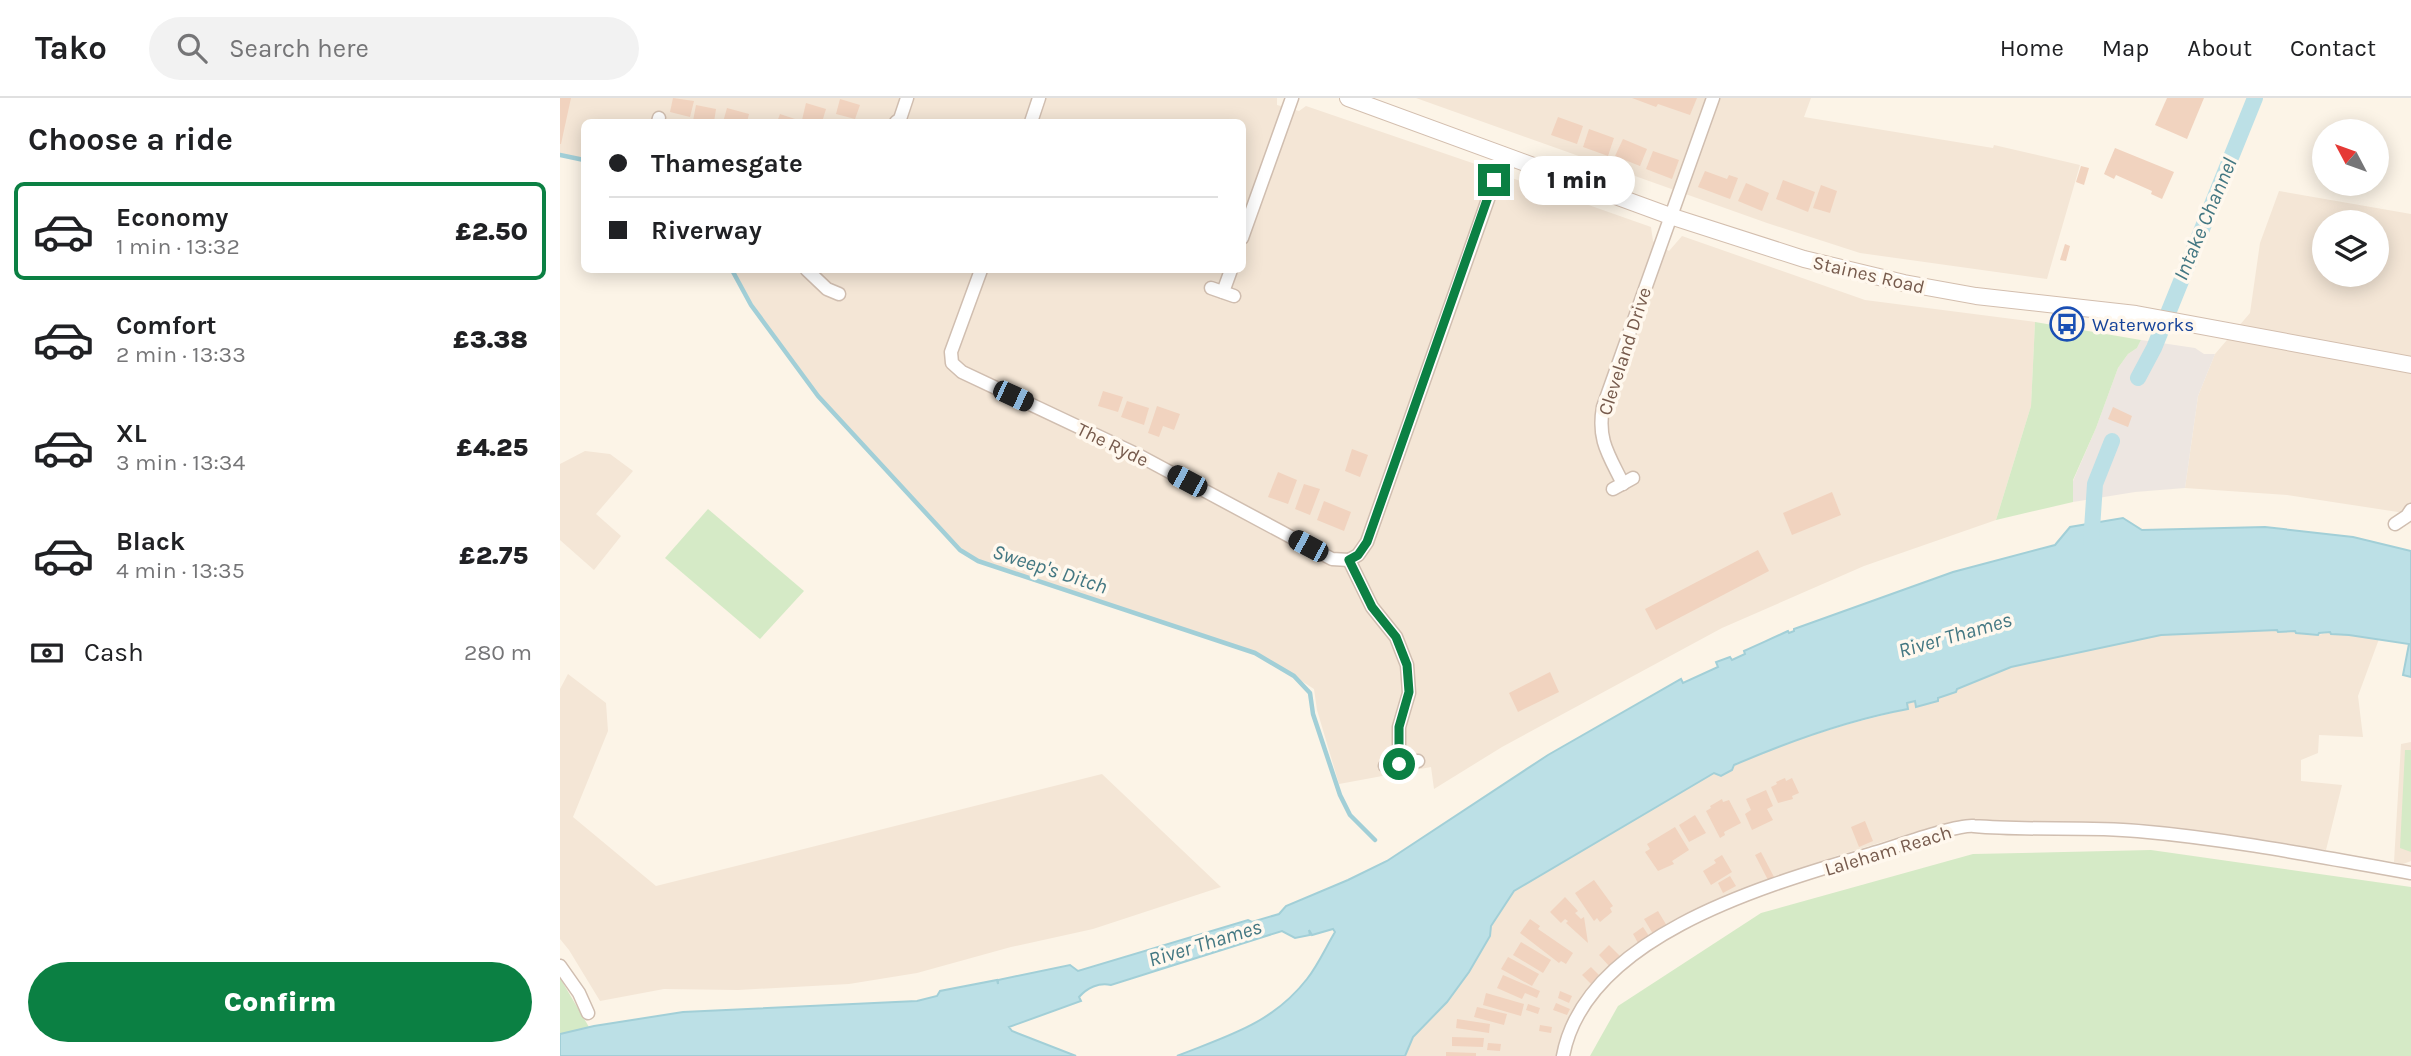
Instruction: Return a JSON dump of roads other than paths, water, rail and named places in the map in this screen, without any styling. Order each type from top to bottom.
[{"type":"main road","name":"Staines Road","points":[[1348,98],[1670,216],[1804,259],[1904,283],[1976,296],[2136,314],[2411,365]]},
{"type":"street","points":[[899,119],[907,98]]},
{"type":"street","points":[[1032,119],[1039,98]]},
{"type":"street","points":[[1246,227],[1292,98]]},
{"type":"street","name":"Cleveland Drive","points":[[1623,484],[1604,444],[1600,426],[1603,407],[1713,98]]},
{"type":"street","points":[[1399,764],[1399,727],[1409,692],[1407,665],[1396,637],[1372,607],[1349,560],[1358,555],[1367,542],[1504,154]]},
{"type":"street","points":[[810,273],[827,289],[839,294]]},
{"type":"street","name":"The Ryde","points":[[980,273],[951,352],[952,363],[962,372],[1139,455],[1332,559],[1349,560]]},
{"type":"street","points":[[1223,292],[1230,273]]},
{"type":"street","points":[[2395,524],[2411,510]]},
{"type":"street","points":[[1385,766],[1418,761]]},
{"type":"street","name":"Laleham Reach","points":[[1563,1056],[1573,1026],[1596,987],[1632,954],[1657,937],[1741,898],[1839,863],[1972,825],[2162,833],[2268,847],[2411,873]]},
{"type":"street","points":[[560,965],[579,993],[588,1013]]},
{"type":"water","name":"River Thames","points":[[2123,518],[2142,530],[2265,527],[2353,537],[2411,551],[2411,677],[2403,675],[2409,644],[2330,632],[2318,635],[2277,630],[2161,635],[2011,667],[1957,689],[1956,692],[1938,698],[1938,701],[1916,707],[1915,701],[1907,703],[1908,709],[1841,725],[1776,748],[1734,765],[1732,770],[1721,776],[1714,773],[1514,891],[1491,926],[1490,936],[1469,972],[1447,1002],[1413,1037],[1405,1056],[1177,1056],[1248,1027],[1279,1007],[1311,974],[1335,932],[1333,929],[1312,935],[1309,930],[1310,935],[1295,938],[1282,931],[1111,985],[1098,985],[1082,994],[1079,997],[1081,1001],[1009,1027],[1012,1031],[1076,1056],[560,1056],[560,1034],[594,1026],[683,1012],[917,1001],[937,996],[940,991],[997,980],[998,984],[998,980],[1070,965],[1078,971],[1248,920],[1252,922],[1279,914],[1286,906],[1387,861],[1548,755],[1681,679],[1683,683],[1718,667],[1716,662],[1730,657],[1732,660],[1745,654],[1744,651],[1788,631],[1789,633],[1953,572],[2055,545],[2070,527]]},
{"type":"waterway","name":"Intake Channel","points":[[2138,378],[2154,348],[2255,98]]},
{"type":"waterway","name":"Sweep's Ditch","points":[[560,155],[581,159]]},
{"type":"waterway","name":"Sweep's Ditch","points":[[734,273],[751,305],[818,396],[960,550],[978,561],[1255,653],[1294,676],[1310,693],[1313,714],[1340,795],[1350,815],[1375,840]]},
{"type":"waterway","name":"Intake Channel","points":[[2091,544],[2095,484],[2112,441]]},
{"type":"place","name":"Waterworks","points":[[2067,324]]}]
